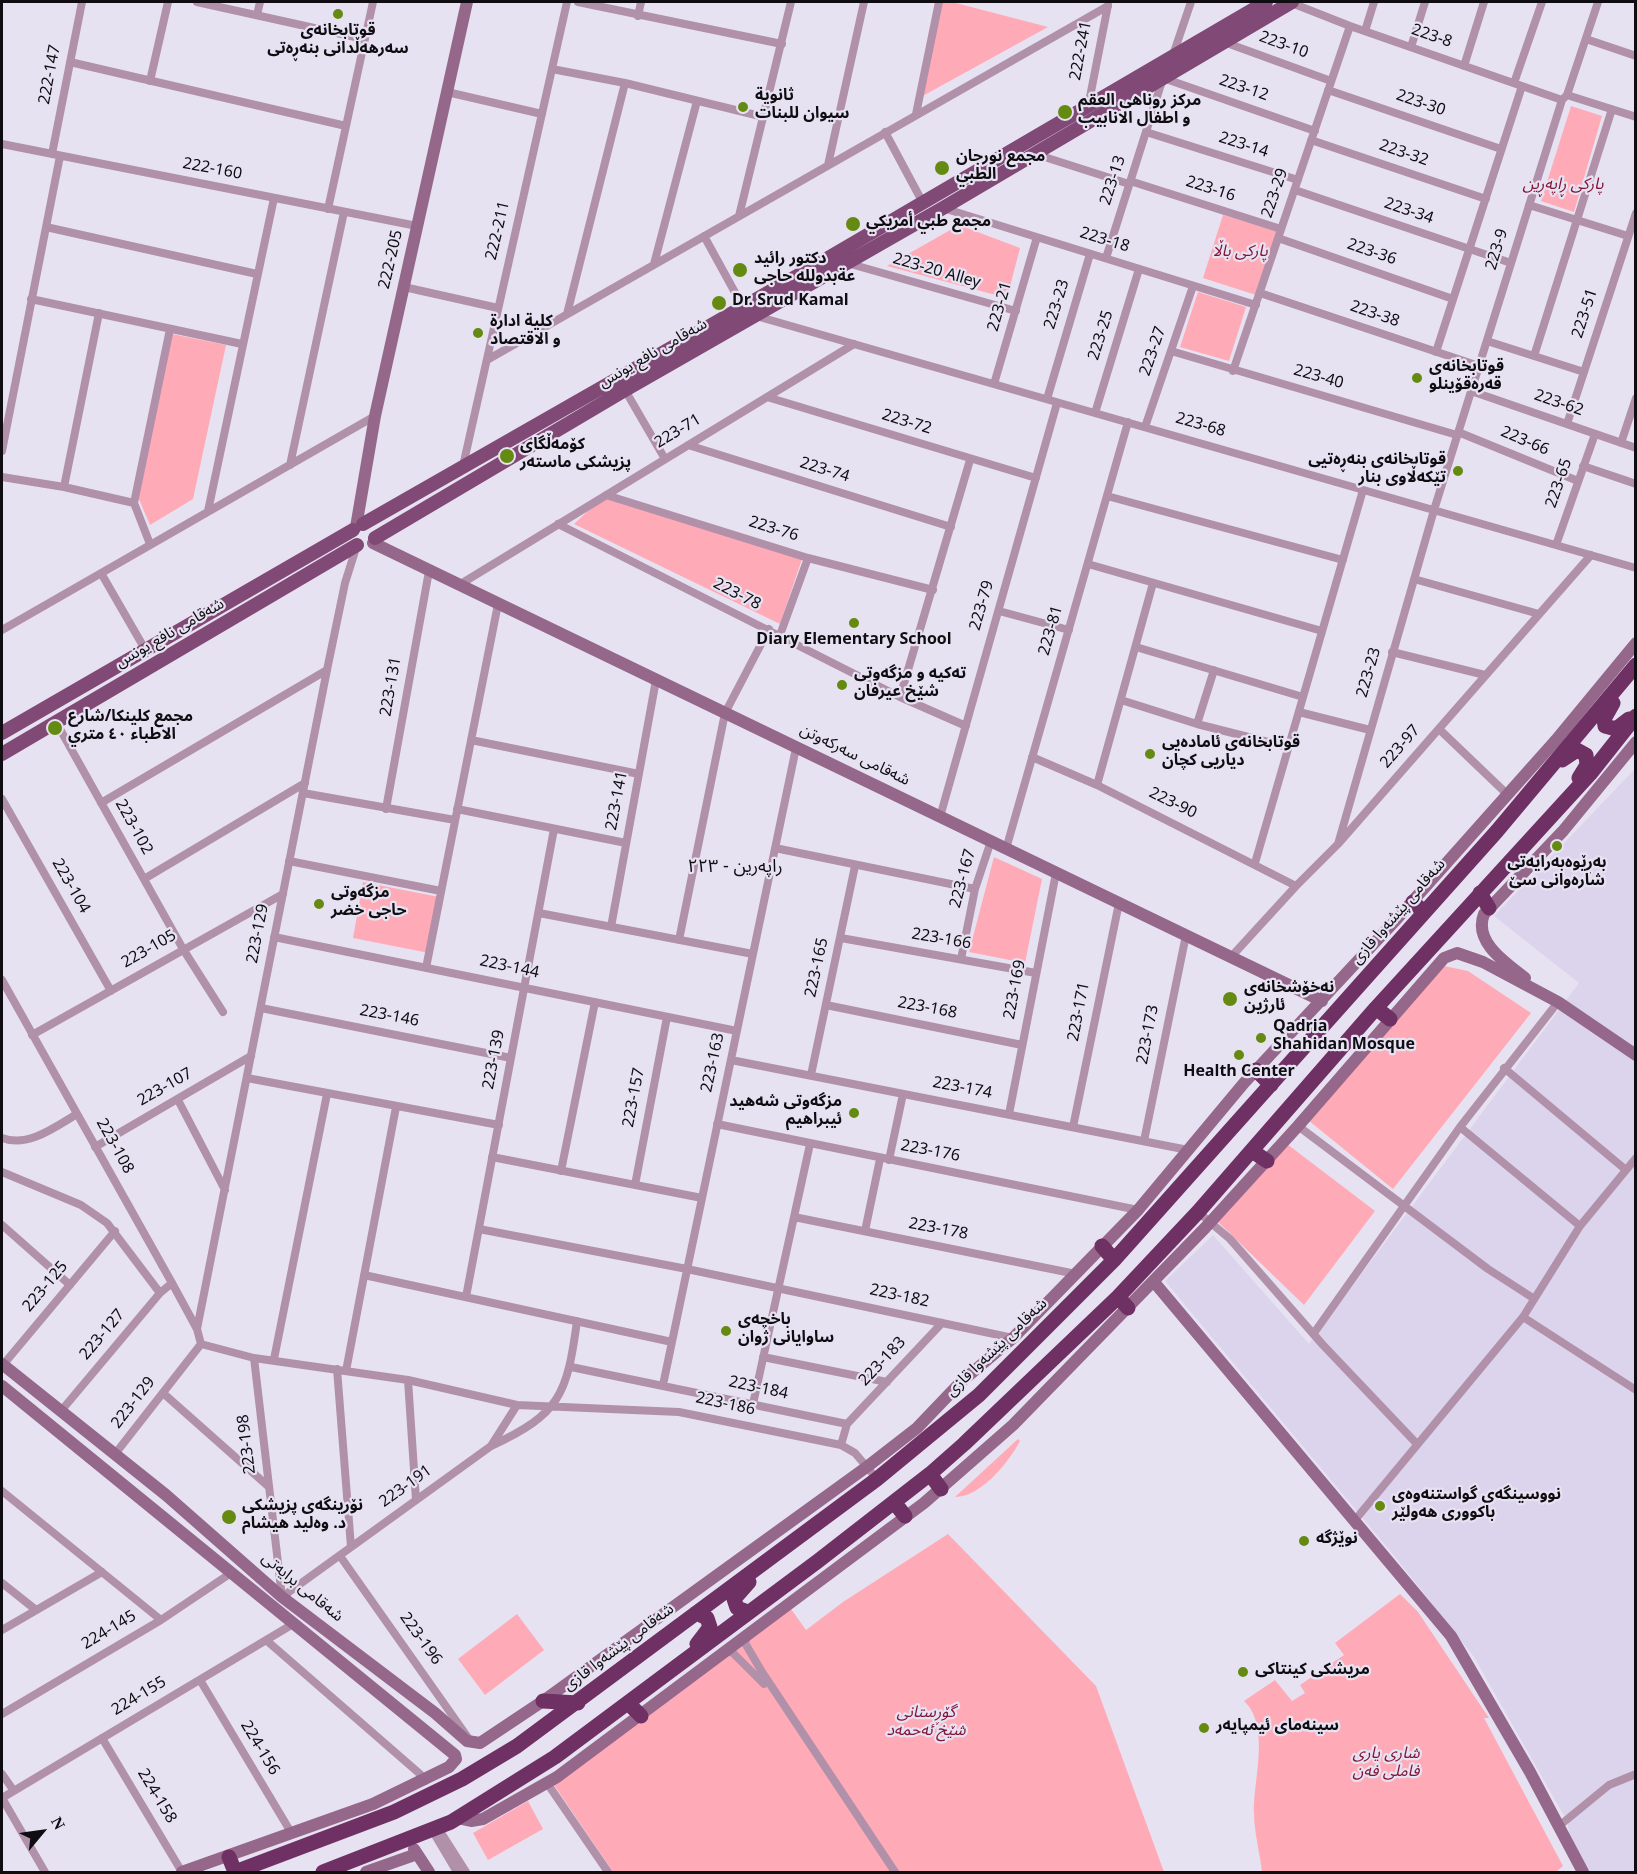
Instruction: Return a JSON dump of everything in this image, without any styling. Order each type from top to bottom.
[{"type":"highway","points":[[1635,666],[1607,712],[1604,724],[1610,729],[1617,729],[1635,714]]},
{"type":"highway","name":"شەقامی پێشەوا قازی","points":[[235,1872],[394,1812],[428,1788],[517,1746],[578,1703],[877,1479],[979,1395],[1114,1260],[1271,1085],[1419,907],[1535,786],[1635,666]]},
{"type":"highway","points":[[323,1872],[435,1829],[457,1818],[555,1757],[629,1704],[930,1474],[1123,1303],[1198,1212],[1376,1008],[1590,774],[1635,714]]},
{"type":"highway","points":[[1535,786],[1571,753],[1580,751],[1587,756],[1586,767],[1550,820]]},
{"type":"highway","points":[[1480,893],[1489,908]]},
{"type":"highway","points":[[1376,1008],[1390,1018]]},
{"type":"highway","points":[[1256,1070],[1271,1085]]},
{"type":"highway","points":[[1252,1150],[1267,1161]]},
{"type":"highway","points":[[1102,1246],[1114,1260]]},
{"type":"highway","points":[[930,1474],[941,1489]]},
{"type":"highway","points":[[894,1502],[906,1516]]},
{"type":"highway","points":[[748,1612],[737,1608],[734,1599],[776,1553]]},
{"type":"highway","points":[[677,1666],[710,1627],[706,1618],[696,1613]]},
{"type":"highway","points":[[543,1701],[578,1703]]},
{"type":"highway","points":[[629,1704],[641,1716]]},
{"type":"highway","points":[[229,1857],[235,1872]]},
{"type":"main road","name":"شەقامی نافع یونس","points":[[2,754],[357,545],[367,547],[374,540],[626,390],[756,316],[814,274],[923,203],[1266,2]]},
{"type":"main road","name":"شەقامی نافع یونس","points":[[2,733],[743,307],[814,274],[847,263],[944,208],[1290,2]]},
{"type":"main road","points":[[1155,66],[1163,78]]},
{"type":"main road","points":[[357,545],[353,540],[357,527],[372,528],[374,540]]},
{"type":"street","name":"222-147","points":[[2,451],[6,408],[32,299],[70,62],[82,2]]},
{"type":"street","points":[[150,81],[168,2]]},
{"type":"street","points":[[197,2],[364,39]]},
{"type":"street","points":[[257,15],[260,2]]},
{"type":"street","points":[[328,208],[373,2]]},
{"type":"street","name":"222-205","points":[[357,527],[375,416],[467,2]]},
{"type":"street","name":"222-211","points":[[463,466],[567,2]]},
{"type":"street","points":[[578,2],[782,44]]},
{"type":"street","points":[[638,16],[641,2]]},
{"type":"street","points":[[739,216],[791,2]]},
{"type":"street","points":[[828,165],[864,2]]},
{"type":"street","points":[[916,114],[939,2]]},
{"type":"street","points":[[1173,55],[1191,2]]},
{"type":"street","name":"223-8","points":[[1290,2],[1350,26],[1518,85],[1635,117]]},
{"type":"street","points":[[1365,31],[1374,2]]},
{"type":"street","points":[[1411,47],[1425,2]]},
{"type":"street","points":[[1464,66],[1484,2]]},
{"type":"street","points":[[1436,352],[1502,149],[1542,2]]},
{"type":"street","name":"223-9","points":[[1434,510],[1529,205],[1598,2]]},
{"type":"street","points":[[487,360],[1108,4]]},
{"type":"street","name":"222-241","points":[[1088,107],[1108,4]]},
{"type":"street","name":"223-29","points":[[1233,371],[1350,26]]},
{"type":"street","points":[[1586,39],[1635,56]]},
{"type":"street","name":"223-10","points":[[1224,42],[1330,85]]},
{"type":"street","points":[[70,62],[346,126]]},
{"type":"street","points":[[552,69],[625,83],[764,117]]},
{"type":"street","name":"223-12","points":[[1163,78],[1314,131]]},
{"type":"street","name":"223-13","points":[[1106,258],[1163,78]]},
{"type":"street","points":[[567,314],[625,83]]},
{"type":"street","name":"223-30","points":[[1330,85],[1502,149]]},
{"type":"street","points":[[447,92],[542,114]]},
{"type":"street","points":[[654,264],[697,101]]},
{"type":"street","points":[[1534,356],[1612,109]]},
{"type":"street","points":[[885,132],[923,203]]},
{"type":"street","name":"223-14","points":[[1146,132],[1298,180]]},
{"type":"street","name":"223-32","points":[[1311,140],[1486,198]]},
{"type":"street","name":"222-160","points":[[2,144],[417,226]]},
{"type":"street","name":"223-16","points":[[1035,154],[1130,183],[1280,234]]},
{"type":"street","name":"223-34","points":[[1294,190],[1511,263]]},
{"type":"street","points":[[208,511],[274,198]]},
{"type":"street","points":[[1529,205],[1628,236]]},
{"type":"street","name":"223-18","points":[[944,208],[1256,305]]},
{"type":"street","points":[[290,465],[344,212]]},
{"type":"street","name":"223-51","points":[[1567,424],[1635,218]]},
{"type":"street","points":[[45,227],[257,274]]},
{"type":"street","name":"223-36","points":[[1280,234],[1453,299]]},
{"type":"street","points":[[704,236],[743,307]]},
{"type":"street","name":"223-21","points":[[994,384],[1037,237]]},
{"type":"street","name":"223-23","points":[[1047,399],[1090,254]]},
{"type":"street","name":"223-20 Alley","points":[[847,263],[1016,311]]},
{"type":"street","name":"223-25","points":[[1095,413],[1139,269]]},
{"type":"street","name":"223-27","points":[[1145,427],[1193,286]]},
{"type":"street","points":[[404,287],[498,308]]},
{"type":"street","name":"223-38","points":[[1260,293],[1479,366]]},
{"type":"street","points":[[32,299],[242,344]]},
{"type":"street","points":[[64,487],[99,313]]},
{"type":"street","name":"223-68","points":[[756,316],[1635,568]]},
{"type":"street","points":[[150,544],[134,503],[170,329]]},
{"type":"street","points":[[1487,341],[1584,372]]},
{"type":"street","name":"223-71","points":[[459,585],[854,344]]},
{"type":"street","name":"223-40","points":[[1171,351],[1233,371],[1458,434]]},
{"type":"street","points":[[626,390],[665,459]]},
{"type":"street","name":"223-62","points":[[1471,391],[1635,448]]},
{"type":"street","name":"223-72","points":[[767,397],[1036,478]]},
{"type":"street","points":[[1621,443],[1635,398]]},
{"type":"street","name":"223-79","points":[[940,817],[1057,402]]},
{"type":"street","points":[[2,630],[375,416]]},
{"type":"street","name":"223-81","points":[[1006,849],[1128,422]]},
{"type":"street","name":"223-66","points":[[1458,434],[1578,481]]},
{"type":"street","name":"223-65","points":[[1556,545],[1595,434]]},
{"type":"street","name":"223-74","points":[[688,445],[951,527]]},
{"type":"street","points":[[900,698],[970,460]]},
{"type":"street","points":[[1583,466],[1635,483]]},
{"type":"street","points":[[2,477],[64,487],[134,503]]},
{"type":"street","points":[[1255,863],[1363,490]]},
{"type":"street","name":"223-76","points":[[606,495],[808,558],[933,590]]},
{"type":"street","points":[[1107,496],[1343,560]]},
{"type":"street","name":"223-23","points":[[1338,844],[1434,510]]},
{"type":"street","name":"223-78","points":[[558,524],[769,629],[900,698],[966,726]]},
{"type":"street","name":"شەقامی سەرکەوتن","points":[[374,540],[429,571],[1322,1001]]},
{"type":"street","name":"223-129","points":[[197,1329],[327,670],[345,584],[357,545]]},
{"type":"street","name":"223-97","points":[[1231,957],[1338,844],[1590,555]]},
{"type":"street","points":[[780,635],[808,558]]},
{"type":"street","points":[[1088,564],[1322,630]]},
{"type":"street","name":"223-131","points":[[386,808],[429,571]]},
{"type":"street","points":[[101,573],[146,651]]},
{"type":"street","points":[[1414,579],[1539,614]]},
{"type":"street","points":[[1097,785],[1153,583]]},
{"type":"street","points":[[426,968],[498,604]]},
{"type":"street","points":[[999,610],[1069,630]]},
{"type":"street","points":[[679,940],[725,713],[769,629]]},
{"type":"street","points":[[473,1743],[484,1741],[543,1701],[868,1466],[917,1428],[961,1382],[1013,1338],[1138,1210],[1256,1070],[1322,1001],[1419,907],[1508,795],[1635,643]]},
{"type":"street","points":[[1136,647],[1303,698]]},
{"type":"street","points":[[1392,652],[1485,675]]},
{"type":"street","points":[[101,802],[327,670]]},
{"type":"street","points":[[1197,724],[1214,670]]},
{"type":"street","name":"223-141","points":[[611,927],[656,680]]},
{"type":"street","points":[[1121,700],[1197,724],[1288,747]]},
{"type":"street","points":[[1299,712],[1370,730]]},
{"type":"street","name":"223-102","points":[[56,722],[183,949],[223,1012]]},
{"type":"street","points":[[1439,729],[1508,795]]},
{"type":"street","points":[[471,740],[639,774]]},
{"type":"street","points":[[1635,742],[1563,831],[1489,908],[1481,924],[1481,932],[1489,945],[1508,964],[1635,1055]]},
{"type":"street","name":"223-163","points":[[663,1385],[796,747]]},
{"type":"street","name":"223-90","points":[[1032,758],[1097,785],[1255,863],[1296,886]]},
{"type":"street","points":[[144,879],[305,783]]},
{"type":"street","points":[[303,793],[455,820]]},
{"type":"street","name":"223-104","points":[[2,799],[111,991]]},
{"type":"street","points":[[457,809],[626,843]]},
{"type":"street","name":"223-139","points":[[466,1297],[554,829]]},
{"type":"street","name":"223-167","points":[[961,959],[975,889],[991,841]]},
{"type":"street","points":[[776,848],[975,889]]},
{"type":"street","points":[[289,861],[441,891]]},
{"type":"street","name":"223-165","points":[[810,1076],[855,866]]},
{"type":"street","name":"223-169","points":[[1009,1114],[1056,873]]},
{"type":"street","name":"223-105","points":[[32,1035],[283,894]]},
{"type":"street","name":"223-171","points":[[1073,1127],[1119,903]]},
{"type":"street","points":[[539,913],[753,954]]},
{"type":"street","name":"223-173","points":[[1144,1141],[1186,935]]},
{"type":"street","name":"223-144","points":[[274,937],[737,1031]]},
{"type":"street","name":"223-166","points":[[841,938],[1036,973]]},
{"type":"street","points":[[457,1818],[471,1821],[483,1819],[547,1784],[906,1516],[979,1457],[1123,1303],[1154,1282],[1267,1161],[1437,962],[1457,954],[1472,956],[1554,999]]},
{"type":"street","name":"223-108","points":[[2,980],[197,1329]]},
{"type":"street","points":[[1314,1334],[1460,1127],[1554,999]]},
{"type":"street","points":[[561,1171],[595,1002]]},
{"type":"street","name":"223-168","points":[[826,1005],[1022,1045]]},
{"type":"street","name":"223-146","points":[[261,1008],[511,1058]]},
{"type":"street","name":"223-157","points":[[635,1185],[667,1017]]},
{"type":"street","name":"223-107","points":[[95,1147],[251,1056]]},
{"type":"street","name":"223-174","points":[[731,1059],[1188,1150]]},
{"type":"street","points":[[1504,1068],[1626,1170]]},
{"type":"street","points":[[247,1078],[499,1125]]},
{"type":"street","points":[[274,1359],[327,1094]]},
{"type":"street","points":[[865,1231],[903,1094]]},
{"type":"street","points":[[178,1100],[225,1190]]},
{"type":"street","points":[[351,1547],[342,1370],[364,1275],[396,1107]]},
{"type":"street","points":[[2,1138],[25,1140],[43,1134],[77,1114]]},
{"type":"street","name":"223-176","points":[[717,1124],[1138,1210]]},
{"type":"street","points":[[1298,1126],[1488,1269],[1533,1298]]},
{"type":"street","points":[[1460,1127],[1580,1226]]},
{"type":"street","points":[[753,1404],[810,1144]]},
{"type":"street","points":[[492,1157],[702,1198]]},
{"type":"street","points":[[1355,1520],[1523,1317],[1580,1226],[1635,1158]]},
{"type":"street","points":[[2,1172],[81,1205],[115,1231],[160,1293]]},
{"type":"street","points":[[1198,1212],[1230,1239],[1314,1334],[1418,1444]]},
{"type":"street","name":"223-178","points":[[794,1217],[1076,1274]]},
{"type":"street","points":[[2,1225],[70,1285]]},
{"type":"street","name":"223-182","points":[[478,1229],[687,1269],[1013,1338]]},
{"type":"street","name":"223-125","points":[[2,1364],[115,1231]]},
{"type":"street","points":[[364,1275],[672,1342]]},
{"type":"street","points":[[1154,1282],[1451,1636],[1583,1872]]},
{"type":"street","name":"223-127","points":[[61,1411],[160,1293],[172,1283]]},
{"type":"street","points":[[1523,1317],[1635,1390]]},
{"type":"street","points":[[491,1446],[524,1430],[552,1408],[571,1367],[578,1321]]},
{"type":"street","name":"223-183","points":[[847,1424],[942,1323]]},
{"type":"street","points":[[197,1329],[201,1344]]},
{"type":"street","name":"223-129","points":[[115,1454],[201,1344]]},
{"type":"street","name":"223-186","points":[[201,1344],[254,1358],[274,1359],[408,1380],[517,1405],[678,1412],[841,1445],[855,1453],[877,1479]]},
{"type":"street","points":[[763,1357],[887,1382]]},
{"type":"street","name":"223-198","points":[[254,1358],[282,1598]]},
{"type":"street","name":"شەقامی برایەتی","points":[[2,1364],[165,1495],[282,1598],[473,1743]]},
{"type":"street","name":"223-184","points":[[571,1367],[847,1424]]},
{"type":"street","points":[[408,1380],[416,1500]]},
{"type":"street","name":"شەقامی برایەتی","points":[[2,1386],[453,1752],[456,1759],[428,1788]]},
{"type":"street","points":[[163,1393],[269,1486]]},
{"type":"street","points":[[491,1446],[517,1405]]},
{"type":"street","points":[[841,1445],[847,1424]]},
{"type":"street","name":"223-191","points":[[282,1598],[491,1446]]},
{"type":"street","points":[[2,1491],[161,1620]]},
{"type":"street","points":[[154,1511],[165,1495]]},
{"type":"street","name":"223-196","points":[[340,1556],[473,1743]]},
{"type":"street","points":[[2,1630],[102,1572]]},
{"type":"street","name":"224-145","points":[[2,1714],[161,1620],[231,1573]]},
{"type":"street","points":[[2,1583],[36,1610]]},
{"type":"street","name":"224-155","points":[[2,1798],[293,1624]]},
{"type":"street","points":[[748,1633],[745,1643],[786,1709],[895,1872]]},
{"type":"street","points":[[182,1872],[373,1804],[428,1788],[420,1774],[266,1640]]},
{"type":"street","points":[[340,1661],[347,1647]]},
{"type":"street","points":[[725,1650],[733,1653],[753,1672],[786,1709]]},
{"type":"street","name":"224-156","points":[[200,1680],[292,1834]]},
{"type":"street","name":"224-158","points":[[102,1738],[182,1872]]},
{"type":"street","points":[[2,1774],[14,1791]]},
{"type":"street","points":[[1559,1826],[1609,1785],[1635,1774]]},
{"type":"street","points":[[547,1784],[608,1872]]},
{"type":"street","points":[[2,1798],[45,1872]]},
{"type":"street","points":[[435,1829],[457,1872]]},
{"type":"street","points":[[435,1829],[466,1872]]},
{"type":"street","points":[[409,1840],[429,1872]]},
{"type":"street","points":[[366,1872],[417,1854]]},
{"type":"shaded area","points":[[1635,769],[1635,1872],[1588,1872],[1570,1836],[1567,1821],[1474,1657],[1396,1558],[1165,1281],[1213,1235],[1309,1344],[1579,983],[1494,916]]},
{"type":"green space","points":[[938,2],[952,2],[1048,27],[919,98]]},
{"type":"green space","name":"پارکی ڕاپەڕین","points":[[1571,106],[1602,116],[1574,212],[1541,201]]},
{"type":"green space","name":"پارکی باڵا","points":[[1223,215],[1277,231],[1256,295],[1203,278]]},
{"type":"green space","points":[[959,225],[1020,248],[1007,298],[887,266]]},
{"type":"green space","points":[[1198,292],[1246,307],[1229,361],[1180,347]]},
{"type":"green space","points":[[172,334],[226,345],[193,499],[150,525],[138,497]]},
{"type":"green space","points":[[604,496],[802,559],[780,624],[574,524]]},
{"type":"green space","points":[[994,857],[1042,879],[1025,963],[969,952]]},
{"type":"green space","points":[[363,882],[439,897],[429,953],[353,938]]},
{"type":"green space","points":[[1444,966],[1468,971],[1531,1013],[1393,1189],[1308,1120]]},
{"type":"green space","points":[[1287,1144],[1375,1211],[1304,1305],[1218,1222]]},
{"type":"green space","points":[[1018,1439],[1020,1441],[1015,1449],[993,1477],[975,1491],[955,1497]]},
{"type":"green space","name":"گۆڕستانی شێخ ئەحمەد","points":[[948,1534],[1096,1686],[1164,1872],[613,1872],[554,1785],[791,1609],[806,1630],[843,1602]]},
{"type":"green space","name":"شاری یاری فاملی فەن","points":[[1400,1594],[1418,1612],[1489,1718],[1484,1718],[1563,1866],[1556,1872],[1262,1872],[1254,1813],[1259,1739],[1252,1712],[1244,1701],[1275,1680],[1292,1701],[1305,1693],[1300,1685],[1344,1655],[1335,1643]]},
{"type":"green space","points":[[517,1614],[544,1650],[485,1695],[458,1659]]},
{"type":"green space","points":[[528,1801],[543,1829],[488,1860],[473,1833]]},
{"type":"place","name":"قوتابخانەی سەرهەڵدانی بنەڕەتی","points":[[338,14]]},
{"type":"place","name":"ثانوية سيوان للبنات","points":[[743,107]]},
{"type":"place","name":"مركز روناهي العقم و اطفال الانابيب","points":[[1065,112]]},
{"type":"place","name":"مجمع نورجان الطبي","points":[[942,168]]},
{"type":"place","name":"مجمع طبي أمریکي","points":[[853,224]]},
{"type":"place","name":"دكتور رائيد عةبدولله حاجى","points":[[740,270]]},
{"type":"place","name":"Dr. Srud Kamal","points":[[719,303]]},
{"type":"place","name":"كلية ادارة و الاقتصاد","points":[[478,333]]},
{"type":"place","name":"قوتابخانەی قەرەقۆینلو","points":[[1417,378]]},
{"type":"place","name":"کۆمەڵگای پزیشکی ماستەر","points":[[507,456]]},
{"type":"place","name":"قوتابخانەی بنەڕەتیی تێکەڵاوی بنار","points":[[1458,471]]},
{"type":"place","name":"Diary Elementary School","points":[[854,623]]},
{"type":"place","name":"تەکیە و مزگەوتی شێخ عیرفان","points":[[842,685]]},
{"type":"place","name":"مجمع كلينكا/شارع الاطباء ٤٠ متري","points":[[55,728]]},
{"type":"place","name":"قوتابخانەی ئامادەیی دیاریی کچان","points":[[1150,754]]},
{"type":"place","name":"بەڕێوەبەرایەتی شارەوانی سێ","points":[[1557,846]]},
{"type":"place","name":"مزگه‌وتی حاجی خضر","points":[[319,904]]},
{"type":"place","name":"نەخۆشخانەی ئارژین","points":[[1230,999]]},
{"type":"place","name":"Qadria Shahidan Mosque","points":[[1261,1038]]},
{"type":"place","name":"Health Center","points":[[1239,1055]]},
{"type":"place","name":"مزگەوتی شەهید ئیبراهیم","points":[[854,1113]]},
{"type":"place","name":"باخچەی ساوایانی ژوان","points":[[726,1331]]},
{"type":"place","name":"نووسینگەی گواستنەوەی باکووری هەولێر","points":[[1380,1506]]},
{"type":"place","name":"نۆرینگەی پزیشکی د. وەلید هیشام","points":[[229,1517]]},
{"type":"place","name":"نوێژگە","points":[[1304,1541]]},
{"type":"place","name":"مریشکی کینتاکی","points":[[1243,1672]]},
{"type":"place","name":"سینەمای ئیمپایەر","points":[[1204,1728]]},
{"type":"district","name":"راپەرین - ٢٢٣","points":[[735,869]]}]
